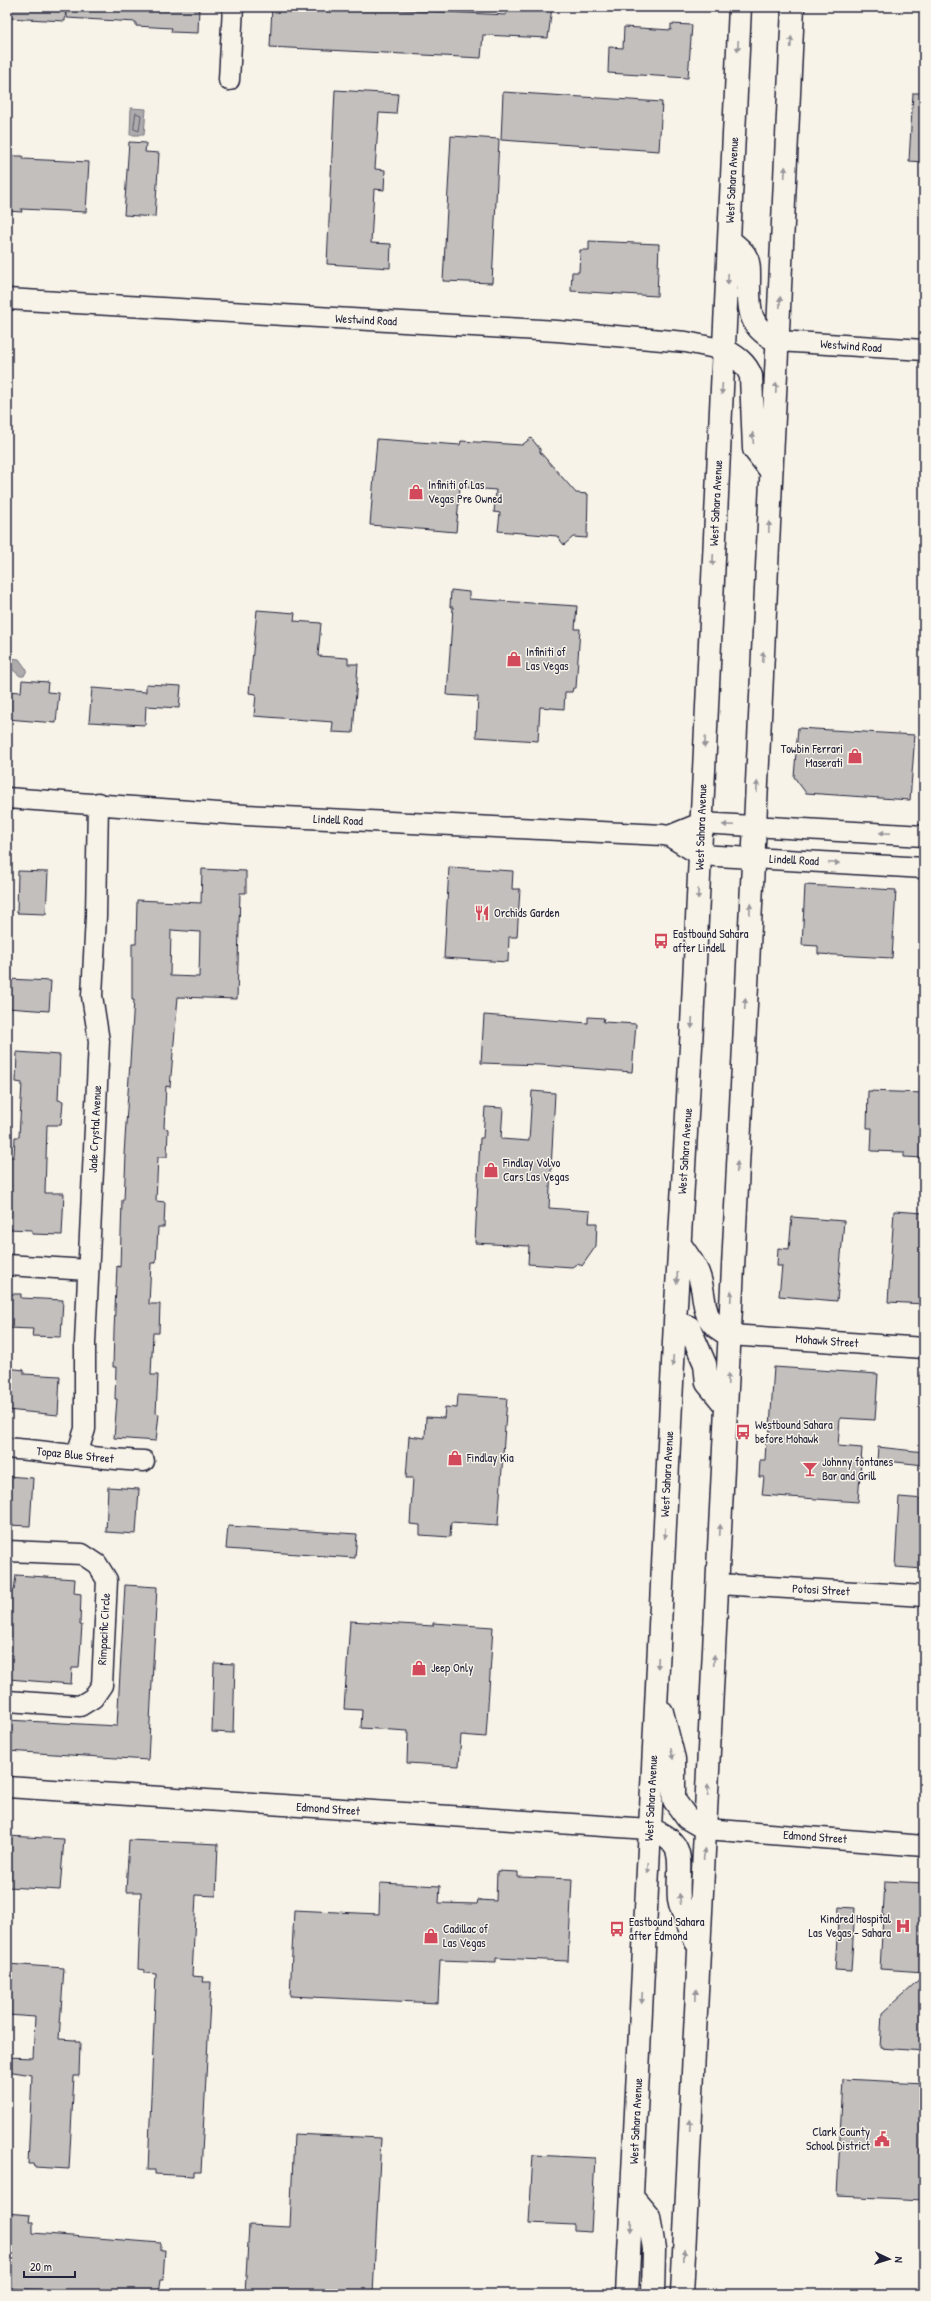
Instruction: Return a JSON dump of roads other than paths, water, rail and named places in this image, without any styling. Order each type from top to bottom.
[{"type":"main road","name":"West Sahara Avenue","points":[[627,2294],[674,1322],[680,1244],[700,855],[718,455],[725,350],[740,7]]},
{"type":"main road","points":[[682,2294],[755,826],[793,7]]},
{"type":"main road","points":[[729,240],[745,254],[749,263],[750,305],[754,324],[765,336],[778,341]]},
{"type":"main road","points":[[725,350],[739,359],[747,367],[751,376],[754,449],[757,456],[771,471]]},
{"type":"main road","points":[[680,1244],[700,1277],[703,1302],[707,1315],[717,1330],[730,1335]]},
{"type":"main road","points":[[674,1322],[689,1327],[697,1341],[704,1364],[707,1383],[726,1406]]},
{"type":"main road","points":[[657,1689],[674,1759],[674,1800],[687,1818],[706,1829]]},
{"type":"main road","points":[[649,1829],[670,1839],[679,1852],[679,1900],[698,1949]]},
{"type":"main road","points":[[632,2196],[649,2216],[654,2249],[653,2294]]},
{"type":"street","points":[[229,80],[233,7]]},
{"type":"street","name":"Westwind Road","points":[[7,299],[557,331],[686,342],[725,350]]},
{"type":"street","name":"Westwind Road","points":[[778,341],[924,350]]},
{"type":"street","name":"Lindell Road","points":[[7,798],[98,803],[246,815],[669,836],[701,823],[924,836]]},
{"type":"street","name":"Jade Crystal Avenue","points":[[77,1454],[85,1429],[85,1343],[99,1042],[92,996],[96,916],[98,803]]},
{"type":"street","name":"Lindell Road","points":[[669,836],[700,855],[924,868]]},
{"type":"street","points":[[7,1265],[88,1270]]},
{"type":"street","name":"Mohawk Street","points":[[730,1335],[924,1348]]},
{"type":"street","name":"Topaz Blue Street","points":[[7,1448],[77,1454],[103,1459],[144,1461]]},
{"type":"street","name":"Rimpacific Circle","points":[[7,1551],[82,1554],[97,1564],[107,1580],[102,1685],[93,1698],[80,1706],[7,1701]]},
{"type":"street","name":"Potosi Street","points":[[718,1584],[924,1596]]},
{"type":"street","name":"Edmond Street","points":[[7,1787],[649,1829]]},
{"type":"street","name":"Edmond Street","points":[[706,1829],[924,1846]]},
{"type":"water","points":[[131,108],[146,109],[144,135],[130,135]]},
{"type":"water","points":[[10,658],[19,659],[27,670],[24,676],[20,676],[13,670],[7,669],[7,660]]},
{"type":"place","name":"Infiniti of Las Vegas Pre Owned","points":[[416,492]]},
{"type":"place","name":"Infiniti of Las Vegas","points":[[514,659]]},
{"type":"place","name":"Towbin Ferrari Maserati","points":[[855,756]]},
{"type":"place","name":"Orchids Garden","points":[[482,913]]},
{"type":"place","name":"Eastbound Sahara after Lindell","points":[[661,941]]},
{"type":"place","name":"Findlay Volvo Cars Las Vegas","points":[[491,1170]]},
{"type":"place","name":"Westbound Sahara before Mohawk","points":[[743,1432]]},
{"type":"place","name":"Findlay Kia","points":[[455,1458]]},
{"type":"place","name":"Johnny fontanes Bar and Grill","points":[[810,1469]]},
{"type":"place","name":"Jeep Only","points":[[419,1668]]},
{"type":"place","name":"Kindred Hospital Las Vegas - Sahara","points":[[903,1926]]},
{"type":"place","name":"Eastbound Sahara after Edmond","points":[[617,1929]]},
{"type":"place","name":"Cadillac of Las Vegas","points":[[431,1936]]},
{"type":"place","name":"Clark County School District","points":[[882,2139]]}]
